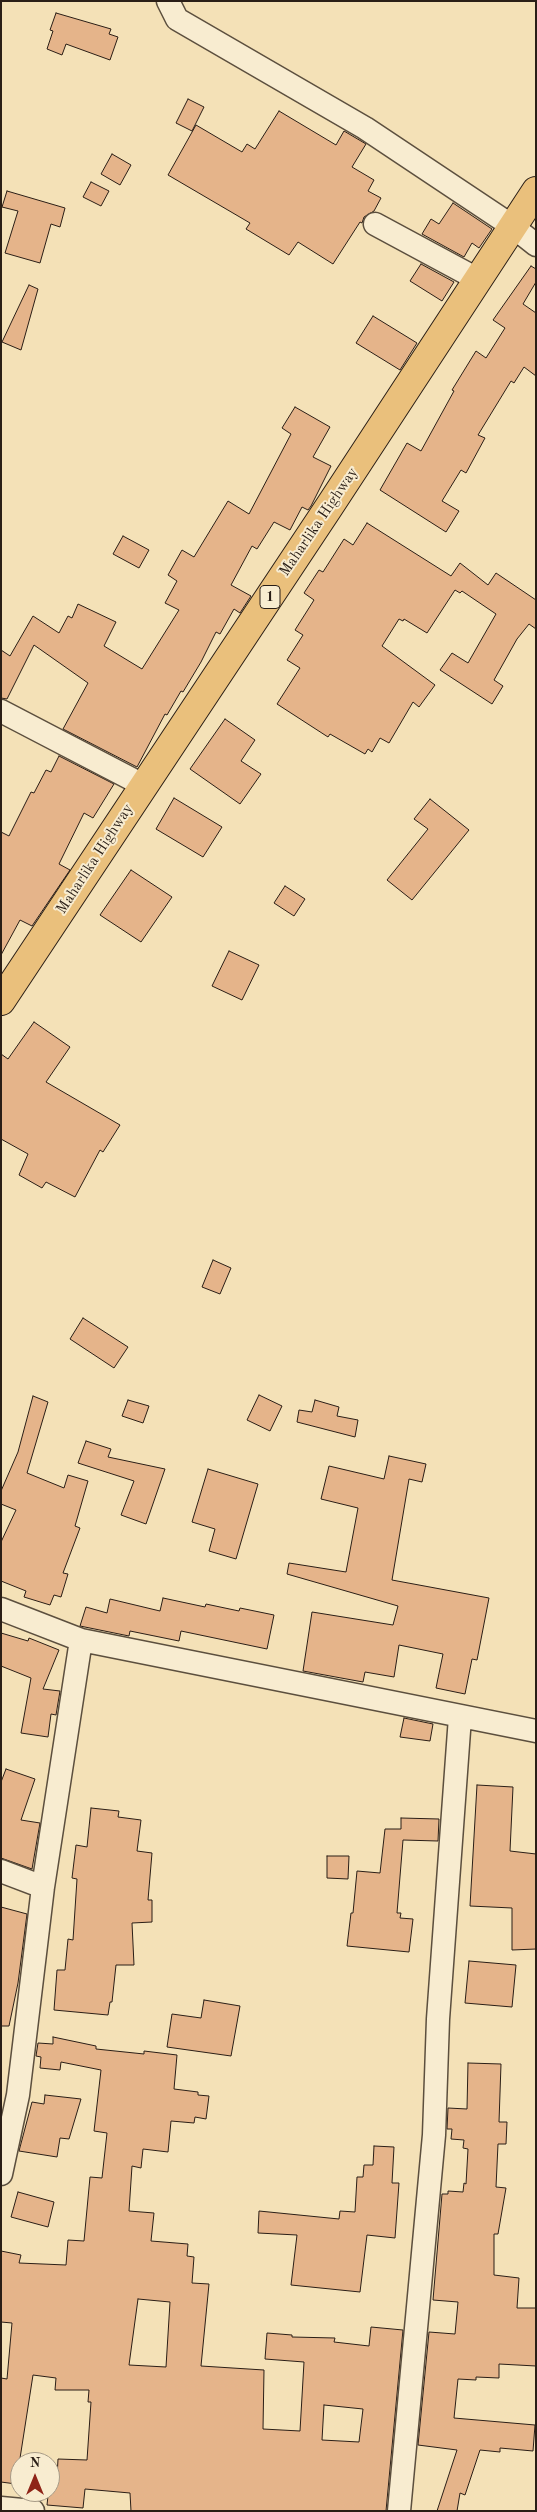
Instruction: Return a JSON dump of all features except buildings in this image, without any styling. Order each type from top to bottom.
[{"type":"highway","name":"Maharlika Highway","points":[[1,1001],[536,191]]},
{"type":"street","points":[[168,1],[177,19],[365,128],[512,226],[536,245]]},
{"type":"street","points":[[375,224],[479,280]]},
{"type":"street","points":[[1,711],[143,785]]},
{"type":"street","points":[[1,1609],[81,1640],[536,1731]]},
{"type":"street","points":[[1,2174],[18,2095],[43,1888],[81,1640]]},
{"type":"street","points":[[399,2511],[434,2135],[438,2020],[460,1717]]},
{"type":"street","points":[[1,1871],[43,1888]]},
{"type":"street","points":[[1,2508],[33,2511]]}]
